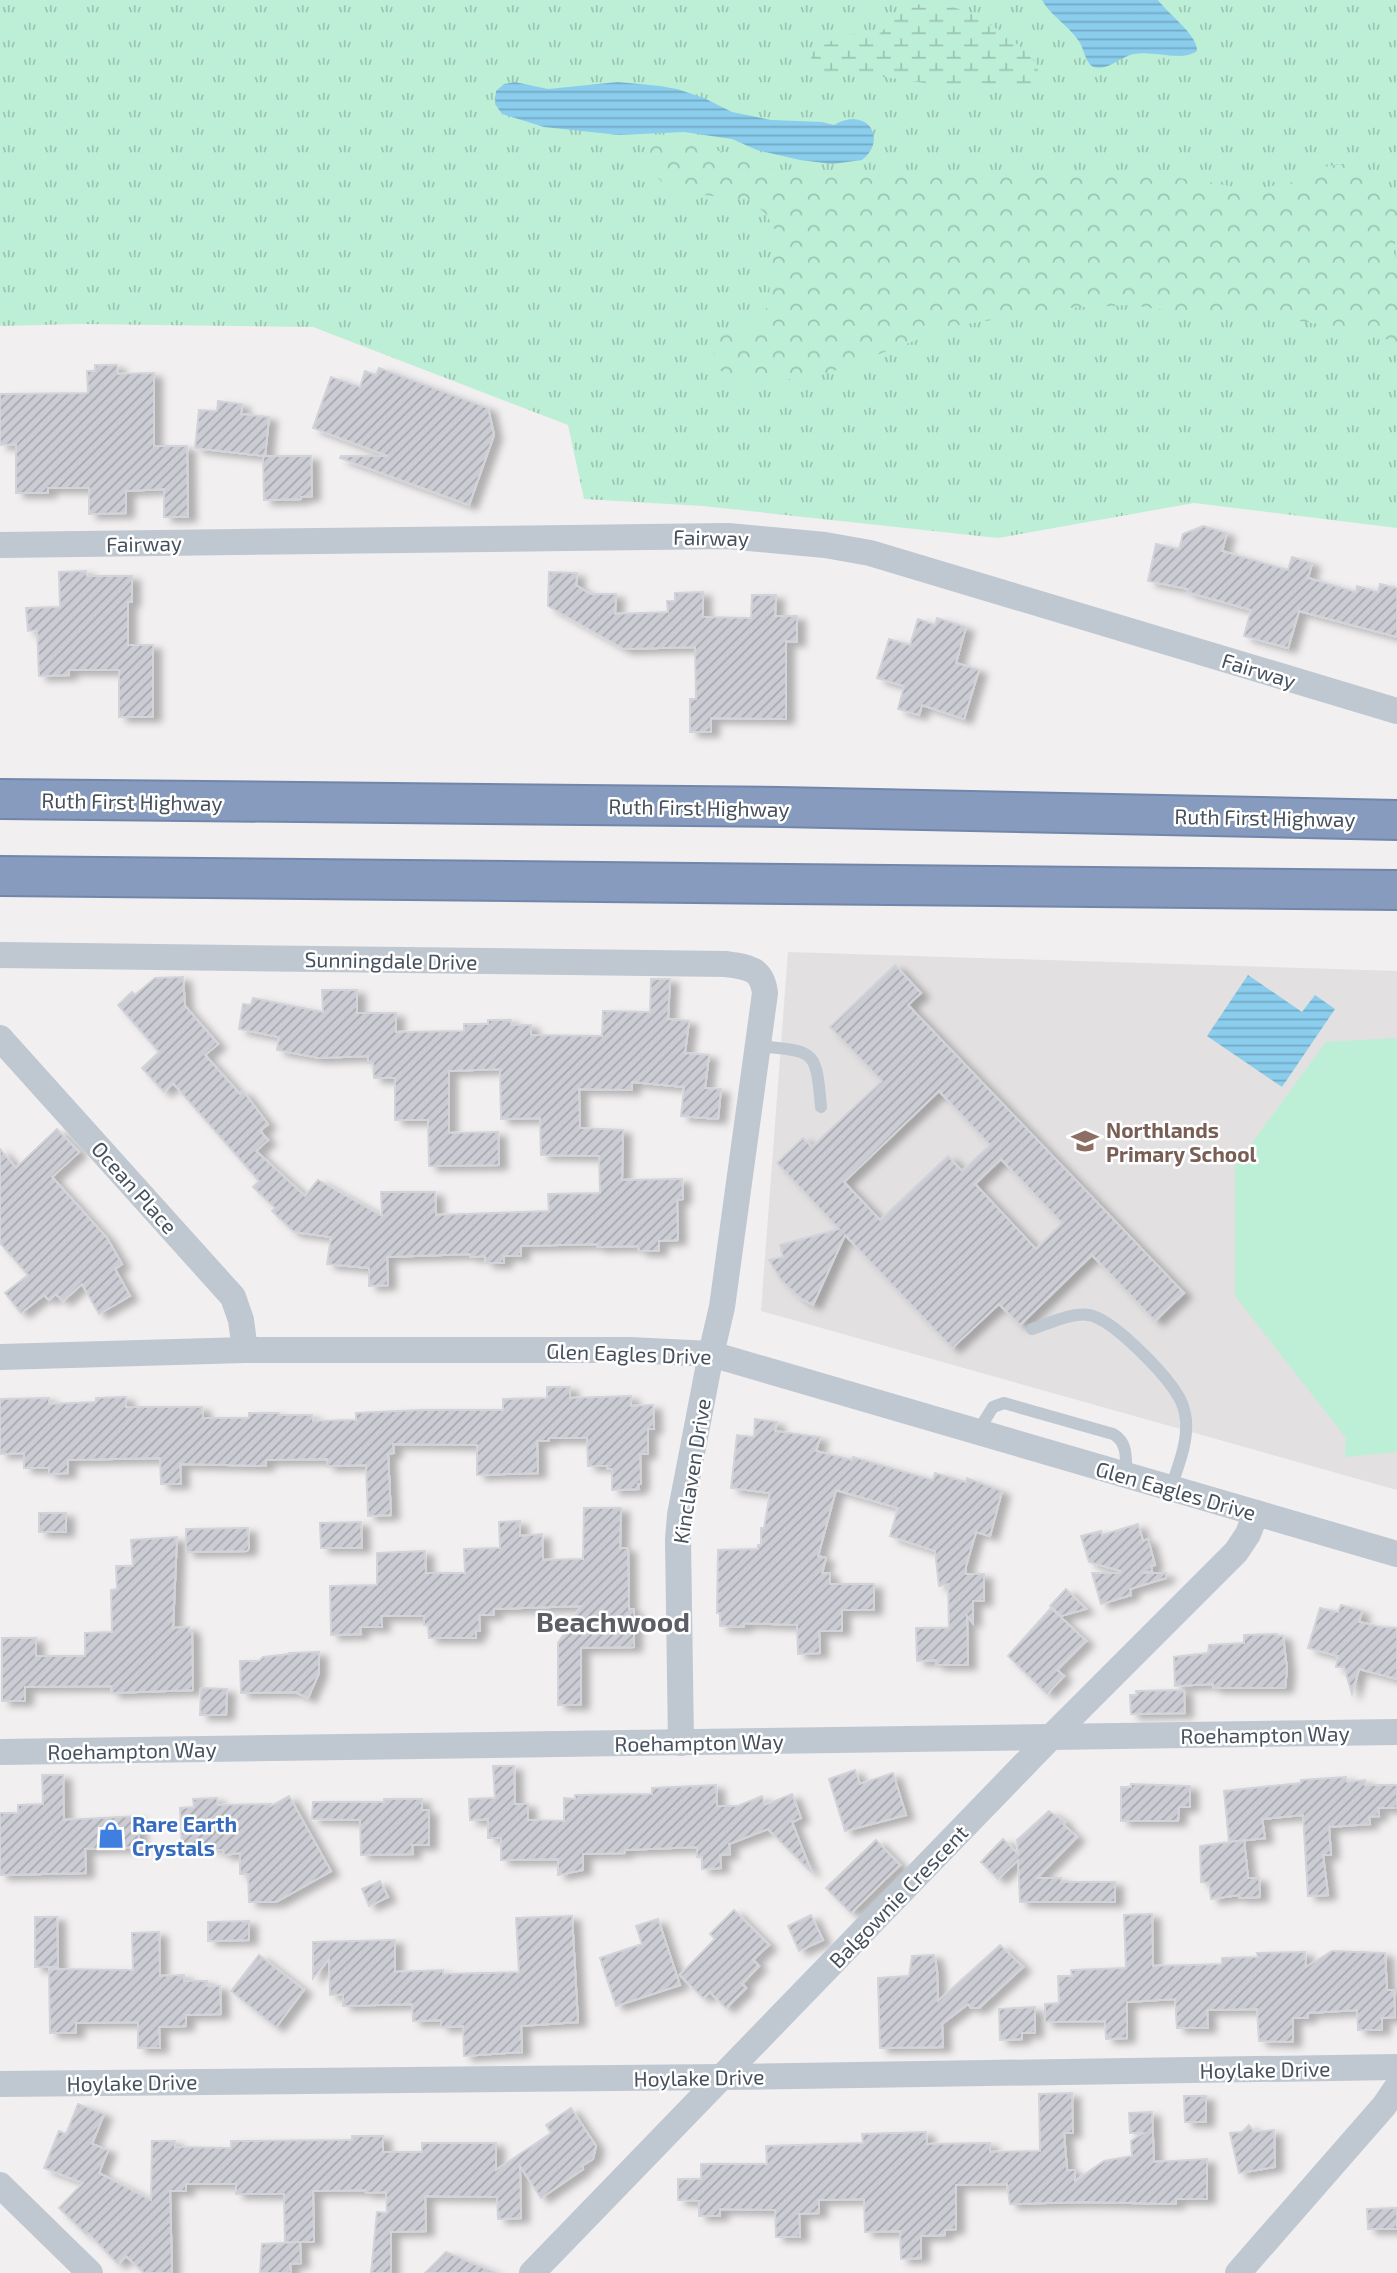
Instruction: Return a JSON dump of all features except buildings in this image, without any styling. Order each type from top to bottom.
[{"type":"highway","name":"Ruth First Highway","points":[[0,799],[793,808],[1397,820]]},
{"type":"highway","points":[[0,876],[1397,890]]},
{"type":"street","name":"Fairway","points":[[0,545],[728,536],[812,543],[870,553],[1397,711]]},
{"type":"street","name":"Sunningdale Drive","points":[[0,955],[726,964],[746,967],[758,973],[764,981],[765,993]]},
{"type":"street","name":"Kinclaven Drive","points":[[681,1743],[678,1539],[710,1354],[722,1307],[765,993]]},
{"type":"street","name":"Ocean Place","points":[[0,1038],[233,1297],[241,1320],[246,1350]]},
{"type":"street","name":"Glen Eagles Drive","points":[[0,1357],[246,1350],[630,1350],[710,1354],[1397,1554]]},
{"type":"street","name":"Balgownie Crescent","points":[[532,2273],[1051,1738],[1236,1552],[1248,1534],[1255,1513]]},
{"type":"street","name":"Roehampton Way","points":[[0,1752],[1397,1732]]},
{"type":"street","name":"Hoylake Drive","points":[[0,2084],[1397,2067]]},
{"type":"street","points":[[1238,2273],[1384,2106],[1397,2087]]},
{"type":"street","points":[[0,2185],[90,2273]]},
{"type":"lane","points":[[758,1046],[806,1052],[813,1059],[818,1073],[821,1107]]},
{"type":"lane","points":[[1032,1329],[1078,1315],[1099,1318],[1125,1337],[1160,1372],[1180,1397],[1186,1418],[1185,1442],[1171,1488]]},
{"type":"lane","points":[[978,1432],[993,1407],[1004,1403],[1113,1434],[1124,1444],[1126,1475]]},
{"type":"shaded area","name":"Northlands Primary School","points":[[788,952],[1397,971],[1397,1490],[761,1311]]},
{"type":"green space","points":[[0,0],[1397,0],[1397,528],[1194,503],[998,538],[703,506],[584,499],[568,425],[313,327],[79,324],[0,326]]},
{"type":"green space","points":[[926,3],[959,9],[994,27],[1034,61],[1038,69],[1038,80],[1028,88],[981,83],[964,89],[885,77],[833,75],[822,72],[815,66],[812,53],[826,43],[854,34],[875,38],[904,11]]},
{"type":"green space","points":[[652,138],[663,138],[741,156],[782,171],[859,177],[1110,170],[1204,181],[1250,190],[1310,179],[1318,168],[1347,163],[1365,169],[1384,185],[1397,203],[1397,237],[1393,249],[1397,262],[1397,343],[1360,330],[1279,318],[1205,316],[1131,305],[1066,308],[954,326],[826,374],[777,381],[731,379],[720,370],[707,336],[715,330],[737,333],[753,326],[768,306],[775,230],[766,214],[749,200],[686,193],[663,183],[651,171],[644,155]]},
{"type":"green space","points":[[1397,1038],[1397,1452],[1345,1457],[1346,1438],[1235,1296],[1235,1166],[1326,1042]]},
{"type":"water","points":[[1042,0],[1158,0],[1193,38],[1197,51],[1184,56],[1134,54],[1105,67],[1094,67],[1074,35]]},
{"type":"water","points":[[515,82],[548,89],[618,82],[660,86],[704,98],[732,112],[771,120],[834,125],[846,120],[865,122],[874,135],[873,143],[870,152],[862,160],[832,164],[757,150],[732,139],[684,132],[619,135],[544,127],[502,114],[495,104],[496,91],[504,84]]},
{"type":"water","points":[[1248,975],[1302,1012],[1315,995],[1335,1009],[1282,1087],[1207,1036]]},
{"type":"place","name":"Northlands Primary School","points":[[1085,1141]]},
{"type":"place","name":"Rare Earth Crystals","points":[[111,1835]]},
{"type":"district","name":"Beachwood","points":[[613,1621]]}]
